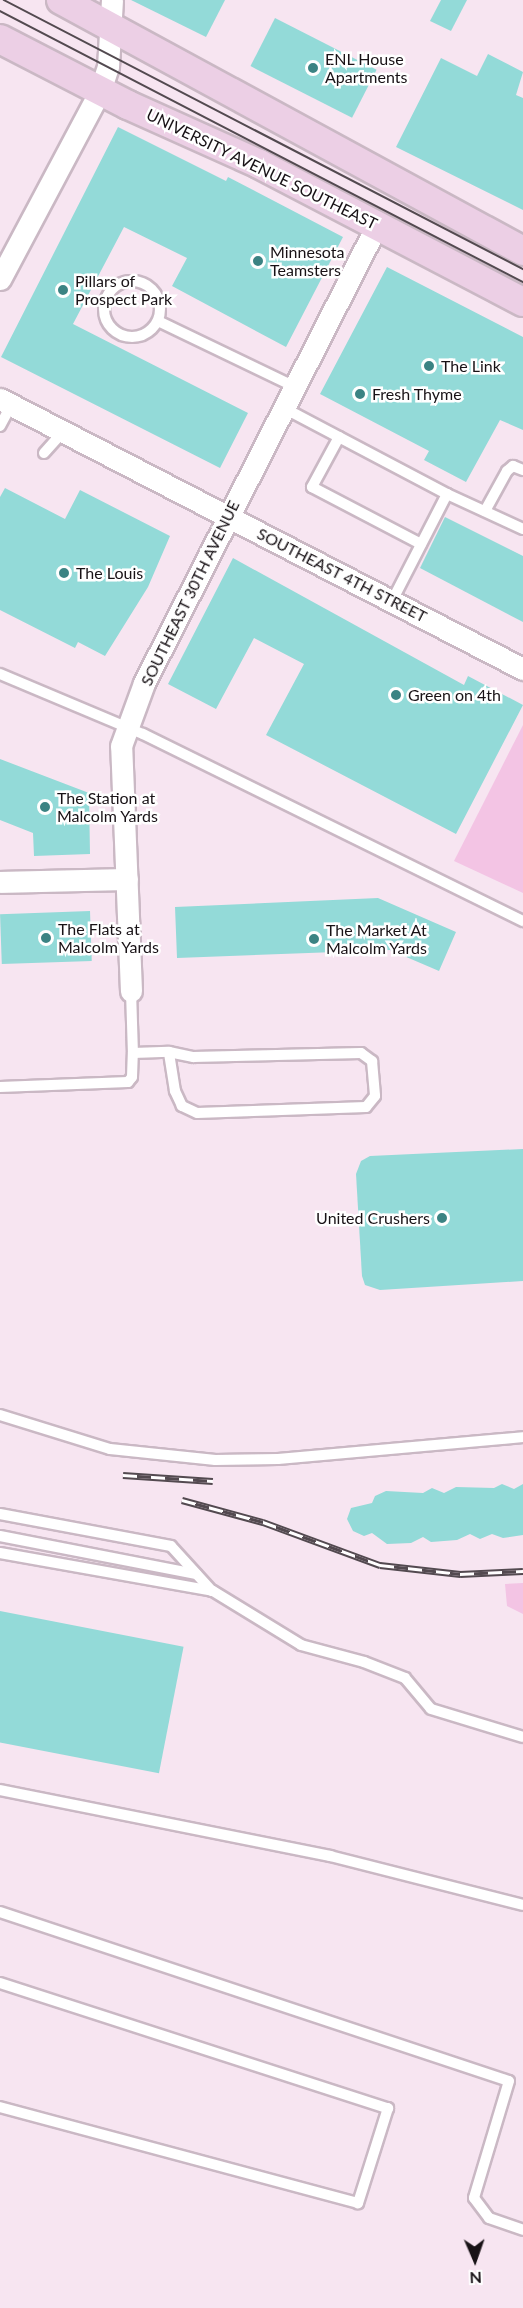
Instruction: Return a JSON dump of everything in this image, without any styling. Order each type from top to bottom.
[{"type":"main road","points":[[61,0],[111,13],[373,173],[523,251]]},
{"type":"main road","name":"UNIVERSITY AVENUE SOUTHEAST","points":[[0,39],[100,91],[223,146],[523,302]]},
{"type":"street","points":[[0,279],[100,91],[108,67],[111,13]]},
{"type":"street","name":"SOUTHEAST 30TH AVENUE","points":[[131,991],[121,746],[127,727],[144,682],[282,407],[377,225]]},
{"type":"street","name":"SOUTHEAST 4TH STREET","points":[[6,402],[65,430],[523,669]]},
{"type":"street","points":[[0,882],[127,879]]},
{"type":"lane","points":[[119,284],[144,284],[160,303],[158,321],[144,334],[125,336],[116,332],[105,316],[106,297],[119,284]]},
{"type":"lane","points":[[158,321],[293,386]]},
{"type":"lane","points":[[0,426],[6,402]]},
{"type":"lane","points":[[282,407],[447,494],[523,529]]},
{"type":"lane","points":[[44,453],[65,430]]},
{"type":"lane","points":[[339,437],[312,487],[421,544]]},
{"type":"lane","points":[[485,511],[507,471],[513,466],[523,470]]},
{"type":"lane","points":[[392,601],[447,494]]},
{"type":"lane","points":[[0,674],[127,727],[523,921]]},
{"type":"lane","points":[[0,1087],[128,1082],[132,1077],[134,1053],[131,991]]},
{"type":"lane","points":[[134,1053],[169,1052],[193,1057],[361,1053],[372,1061],[375,1096],[366,1107],[197,1113],[182,1106],[175,1090],[169,1052]]},
{"type":"lane","points":[[0,1415],[110,1449],[215,1460],[299,1458],[523,1437]]},
{"type":"lane","points":[[0,1514],[171,1546],[213,1591],[301,1645],[364,1662],[405,1678],[431,1708],[523,1737]]},
{"type":"lane","points":[[0,1536],[197,1574]]},
{"type":"lane","points":[[0,1553],[213,1591]]},
{"type":"lane","points":[[0,1790],[330,1856],[523,1905]]},
{"type":"lane","points":[[0,1912],[509,2080],[474,2198],[489,2218],[523,2230]]},
{"type":"lane","points":[[0,1983],[388,2108],[358,2203],[0,2107]]},
{"type":"shaded area","points":[[523,725],[523,893],[454,861]]},
{"type":"shaded area","points":[[523,1583],[523,1614],[507,1606],[505,1584]]},
{"type":"building","points":[[131,0],[225,0],[206,37]]},
{"type":"building","points":[[441,0],[467,0],[451,31],[430,21]]},
{"type":"building","name":"ENL House Apartments","points":[[275,18],[377,70],[352,118],[250,66]]},
{"type":"building","points":[[488,54],[523,72],[516,95],[523,98],[523,210],[396,147],[441,58],[477,76]]},
{"type":"building","name":"Pillars of Prospect Park","points":[[118,127],[226,181],[228,177],[343,237],[286,347],[172,286],[187,258],[124,227],[73,324],[248,413],[220,468],[1,357]]},
{"type":"building","name":"The Link","points":[[387,267],[523,337],[523,430],[500,420],[466,482],[424,460],[429,451],[320,394]]},
{"type":"building","name":"The Louis","points":[[5,488],[65,519],[80,490],[170,536],[148,587],[105,656],[78,642],[75,648],[0,610],[0,497]]},
{"type":"building","points":[[445,517],[523,556],[523,622],[420,568]]},
{"type":"building","name":"Green on 4th","points":[[233,558],[464,685],[468,676],[523,705],[456,834],[266,735],[304,664],[254,638],[216,709],[168,684]]},
{"type":"building","name":"The Station at Malcolm Yards","points":[[0,759],[89,793],[90,854],[34,856],[33,833],[0,820]]},
{"type":"building","name":"The Market At Malcolm Yards","points":[[378,898],[456,932],[439,971],[390,950],[177,958],[175,907]]},
{"type":"building","name":"The Flats at Malcolm Yards","points":[[90,911],[92,961],[2,964],[0,914]]},
{"type":"building","name":"United Crushers","points":[[523,1149],[523,1281],[380,1290],[365,1285],[362,1276],[356,1174],[361,1161],[370,1156]]},
{"type":"building","points":[[502,1484],[514,1489],[523,1484],[523,1535],[503,1538],[492,1534],[480,1539],[470,1534],[457,1540],[431,1542],[423,1537],[411,1543],[387,1544],[372,1533],[364,1536],[353,1531],[347,1519],[351,1508],[372,1503],[375,1496],[386,1491],[423,1493],[432,1488],[444,1493],[456,1487],[494,1488]]},
{"type":"building","points":[[0,1611],[184,1647],[159,1773],[0,1742]]},
{"type":"tram line","points":[[4,0],[523,269]]},
{"type":"tram line","points":[[0,11],[523,282]]},
{"type":"railway","points":[[123,1475],[213,1481]]},
{"type":"railway","points":[[182,1500],[263,1522],[380,1565],[460,1574],[523,1571]]},
{"type":"place","name":"ENL House Apartments","points":[[313,68]]},
{"type":"place","name":"Minnesota Teamsters","points":[[258,261]]},
{"type":"place","name":"Pillars of Prospect Park","points":[[63,290]]},
{"type":"place","name":"The Link","points":[[429,366]]},
{"type":"place","name":"Fresh Thyme","points":[[360,394]]},
{"type":"place","name":"The Louis","points":[[64,573]]},
{"type":"place","name":"Green on 4th","points":[[396,695]]},
{"type":"place","name":"The Station at Malcolm Yards","points":[[45,807]]},
{"type":"place","name":"The Flats at Malcolm Yards","points":[[46,938]]},
{"type":"place","name":"The Market At Malcolm Yards","points":[[314,939]]},
{"type":"place","name":"United Crushers","points":[[442,1218]]}]
